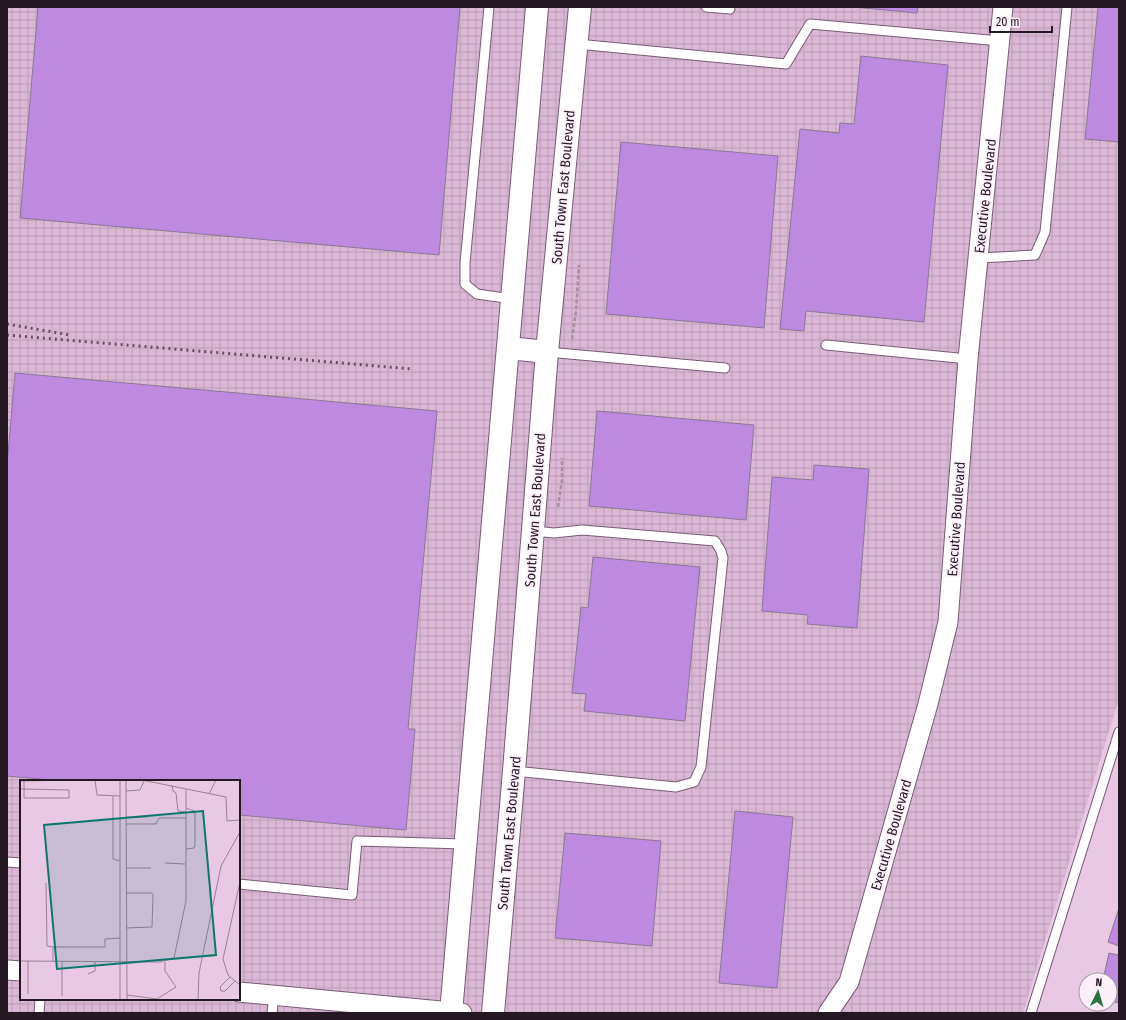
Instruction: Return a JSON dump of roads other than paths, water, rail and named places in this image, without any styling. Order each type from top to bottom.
[{"type":"main road","points":[[454,1013],[465,844],[537,7]]},
{"type":"main road","name":"South Town East Boulevard","points":[[493,1013],[534,531],[547,352],[580,7]]},
{"type":"main road","points":[[508,348],[547,352]]},
{"type":"street","name":"Executive Boulevard","points":[[828,1013],[849,982],[928,704],[948,622],[968,359],[1003,7]]},
{"type":"street","points":[[7,970],[20,971]]},
{"type":"street","points":[[240,992],[273,1004],[454,1013]]},
{"type":"lane","points":[[489,7],[465,263],[465,284],[477,294],[512,299]]},
{"type":"lane","points":[[706,7],[730,9]]},
{"type":"lane","points":[[979,258],[1035,255],[1045,232],[1067,7]]},
{"type":"lane","points":[[577,44],[786,64],[810,24],[1000,41]]},
{"type":"lane","points":[[826,345],[968,359]]},
{"type":"lane","points":[[547,352],[725,368]]},
{"type":"lane","points":[[514,771],[676,787],[694,782],[701,767],[723,558],[715,541],[582,530],[554,533],[534,531]]},
{"type":"lane","points":[[1031,1013],[1119,732]]},
{"type":"lane","points":[[240,884],[352,895],[357,841],[465,844]]},
{"type":"lane","points":[[7,862],[20,863]]},
{"type":"lane","points":[[39,1013],[40,1000]]},
{"type":"railway","points":[[7,324],[70,335]]},
{"type":"railway","points":[[7,335],[412,369]]}]
